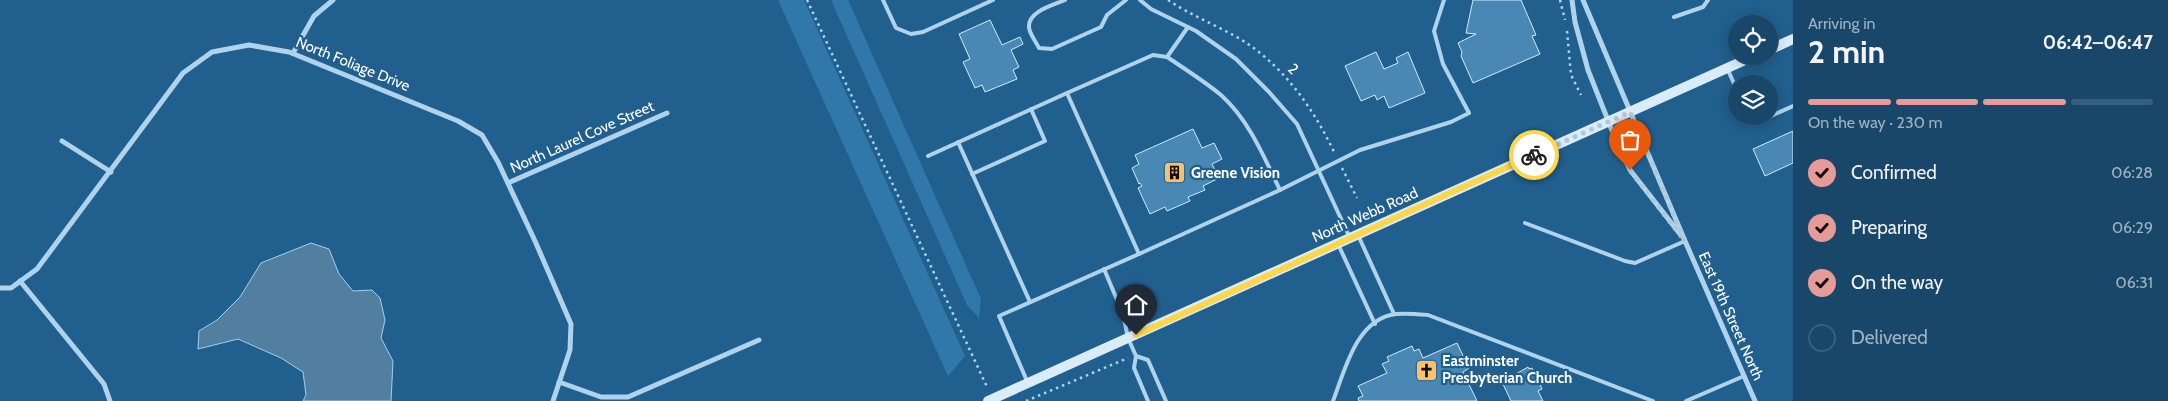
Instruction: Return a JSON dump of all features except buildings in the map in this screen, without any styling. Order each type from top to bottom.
[{"type":"main road","points":[[1778,46],[1793,39]]},
{"type":"main road","name":"North Webb Road","points":[[988,401],[1734,65]]},
{"type":"street","points":[[293,53],[314,16],[332,0]]},
{"type":"street","name":"East 19th Street North","points":[[1572,0],[1574,22],[1588,70],[1608,122],[1630,170],[1685,241]]},
{"type":"street","name":"East 19th Street North","points":[[1583,0],[1755,401]]},
{"type":"street","name":"North Foliage Drive","points":[[0,288],[10,288],[37,269],[183,73],[212,52],[249,45],[293,53],[458,121],[482,136],[508,183],[571,324],[570,350],[553,401]]},
{"type":"street","name":"North Laurel Cove Street","points":[[508,183],[667,113]]},
{"type":"street","points":[[62,141],[111,172]]},
{"type":"street","points":[[20,281],[104,384],[110,401]]},
{"type":"street","points":[[559,382],[601,397],[628,397],[759,340]]},
{"type":"lane","points":[[883,0],[896,28],[911,34],[923,32],[993,0]]},
{"type":"lane","points":[[1065,0],[1034,15],[1030,20],[1028,28],[1039,48],[1052,49],[1101,26],[1107,15],[1126,0]]},
{"type":"lane","points":[[1140,0],[1151,9],[1188,27],[1236,59],[1297,124],[1318,171],[1394,314]]},
{"type":"lane","points":[[1028,383],[999,316],[1280,190],[1360,150],[1450,122],[1469,114],[1443,64],[1434,31],[1444,0]]},
{"type":"lane","points":[[1674,17],[1702,7],[1708,0]]},
{"type":"lane","points":[[1167,57],[1188,27]]},
{"type":"lane","points":[[928,156],[1153,55],[1167,57],[1222,97],[1246,124],[1260,147],[1280,190]]},
{"type":"lane","points":[[1727,68],[1730,75]]},
{"type":"lane","points":[[1067,93],[1140,254]]},
{"type":"lane","points":[[1778,113],[1793,106]]},
{"type":"lane","points":[[972,174],[1046,142],[1031,109]]},
{"type":"lane","points":[[958,142],[1030,302]]},
{"type":"lane","points":[[1525,223],[1625,261],[1635,263],[1685,241]]},
{"type":"lane","points":[[1338,244],[1374,324]]},
{"type":"lane","points":[[1104,269],[1123,314],[1128,338],[1135,355],[1134,368],[1148,401]]},
{"type":"lane","points":[[1333,401],[1353,348],[1360,337],[1374,324],[1394,314],[1428,315],[1653,401]]},
{"type":"lane","points":[[1135,355],[1148,360],[1166,401]]},
{"type":"lane","points":[[1686,401],[1744,376]]},
{"type":"path","points":[[807,0],[984,381]]},
{"type":"path","name":"2","points":[[1168,0],[1237,37],[1264,56],[1297,89],[1325,132],[1357,198]]},
{"type":"path","points":[[1560,0],[1567,32],[1571,75],[1581,95]]},
{"type":"path","points":[[1026,401],[1063,384],[1104,370],[1135,355]]},
{"type":"shaded area","points":[[778,0],[804,0],[965,356],[948,376]]},
{"type":"shaded area","points":[[831,0],[848,0],[981,299],[979,318],[967,305]]},
{"type":"shaded area","points":[[311,243],[329,249],[339,274],[353,291],[372,290],[380,298],[385,320],[381,338],[393,361],[391,401],[303,401],[306,395],[303,372],[281,358],[238,339],[198,349],[199,331],[217,320],[240,297],[261,263]]},
{"type":"way so far","points":[[1534,155],[1630,112],[1685,241],[1630,170]]},
{"type":"place","name":"Greene Vision","points":[[1175,173]]},
{"type":"place","name":"Eastminster Presbyterian Church","points":[[1426,370]]},
{"type":"route","points":[[1136,335],[1534,155]]}]
